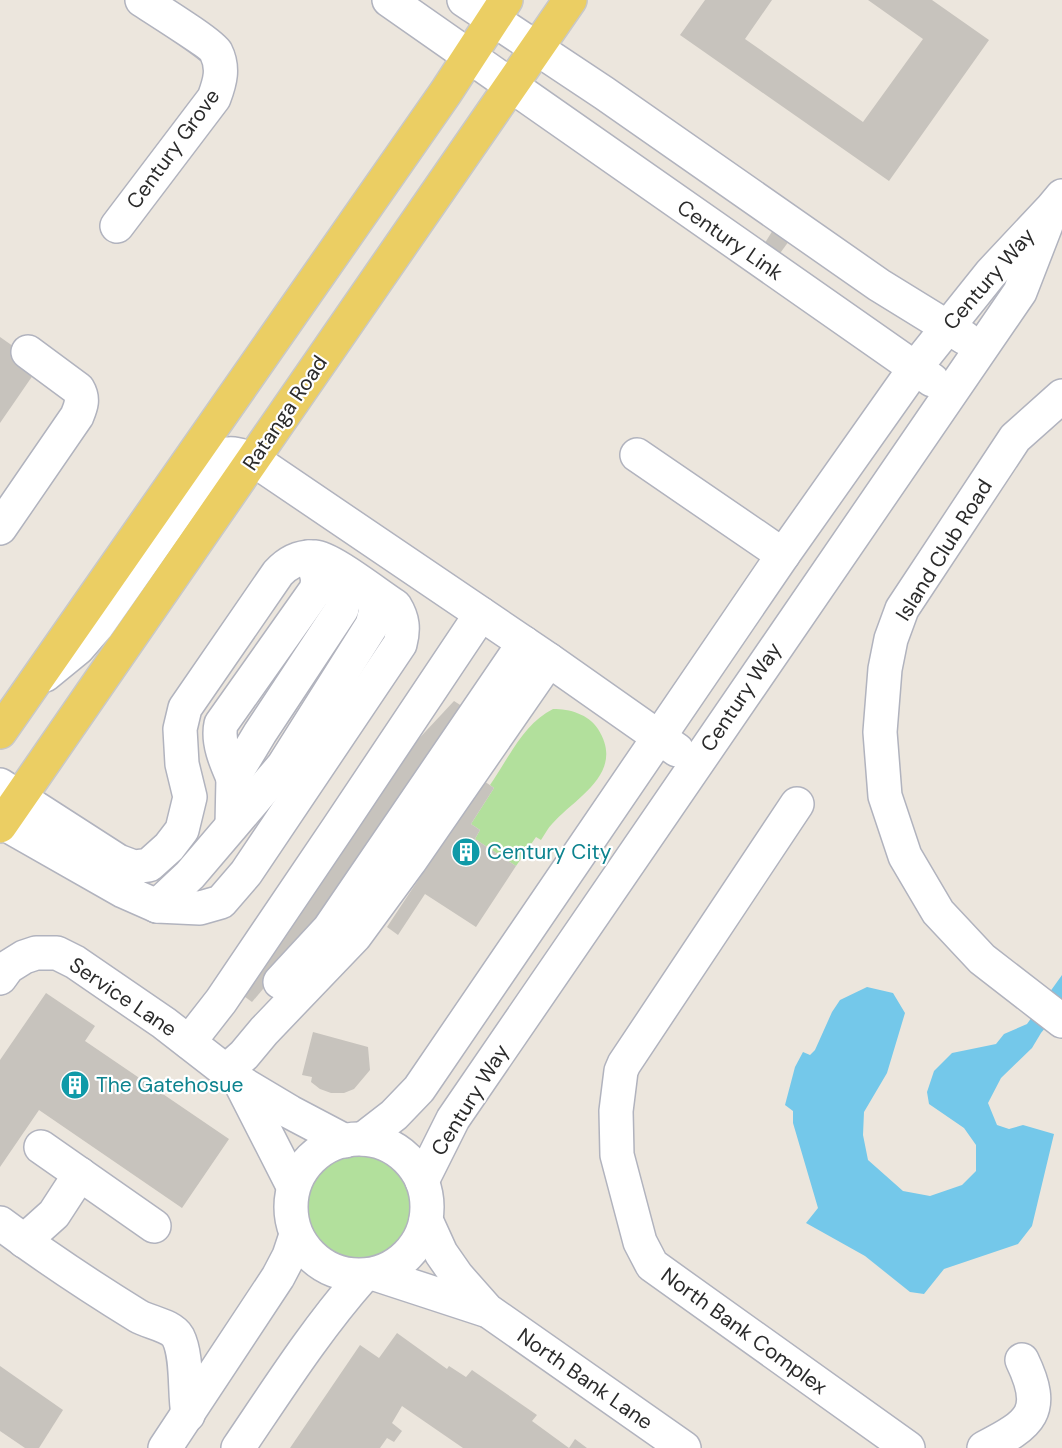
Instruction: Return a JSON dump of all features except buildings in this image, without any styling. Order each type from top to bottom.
[{"type":"main road","name":"Ratanga Road","points":[[4,810],[254,460],[570,0]]},
{"type":"main road","points":[[0,732],[446,92],[500,10]]},
{"type":"street","name":"Century Grove","points":[[117,226],[214,98],[221,81],[220,64],[215,50],[142,0]]},
{"type":"street","name":"Century Link","points":[[389,0],[951,393]]},
{"type":"street","points":[[464,0],[500,10],[537,47],[879,285],[981,349]]},
{"type":"street","name":"Century Way","points":[[354,1140],[394,1115],[419,1089],[783,555],[915,368],[991,273],[1057,202]]},
{"type":"street","name":"Century Way","points":[[422,1181],[453,1119],[1020,292],[1057,202]]},
{"type":"street","points":[[0,528],[77,416],[82,403],[82,395],[78,389],[28,352]]},
{"type":"street","name":"Island Club Road","points":[[1062,396],[1015,438],[902,609],[891,639],[885,669],[880,732],[885,796],[905,856],[938,912],[982,959],[1062,1021]]},
{"type":"street","points":[[32,686],[78,648],[97,626],[214,459],[222,454],[234,453],[254,460],[537,652],[695,763]]},
{"type":"street","points":[[637,455],[783,555]]},
{"type":"street","points":[[309,557],[323,559],[395,606],[401,616],[403,634],[400,644],[246,873],[221,902],[200,908],[157,906],[123,891],[4,810],[118,861],[134,867],[149,865],[169,847],[182,830],[190,797],[182,764],[180,729],[185,708],[278,573],[294,560],[309,557]]},
{"type":"street","points":[[232,825],[232,778],[224,757],[220,733],[221,724],[317,587],[316,572],[309,557]]},
{"type":"street","points":[[232,778],[342,609],[344,587],[339,569]]},
{"type":"street","points":[[157,906],[190,874],[283,766],[372,625],[376,610],[369,589]]},
{"type":"street","points":[[189,1042],[221,1000],[332,838],[481,614]]},
{"type":"street","points":[[237,1069],[248,1020],[328,929],[537,652]]},
{"type":"street","name":"North Bank Complex","points":[[797,804],[624,1064],[616,1111],[617,1155],[640,1242],[652,1265],[908,1448]]},
{"type":"street","name":"Service Lane","points":[[0,978],[8,967],[24,957],[36,953],[57,953],[75,962],[189,1042],[237,1069],[290,1112],[354,1140]]},
{"type":"street","name":"Service Lane","points":[[237,1069],[293,1186]]},
{"type":"street","points":[[238,1448],[341,1300],[369,1275],[393,1266],[409,1254],[420,1239],[426,1220],[426,1195],[422,1181],[412,1165],[399,1152],[382,1143],[354,1140],[324,1148],[313,1156],[303,1167],[293,1186],[290,1208],[296,1235],[306,1251],[325,1267],[343,1274],[369,1275]]},
{"type":"street","points":[[41,1147],[154,1226]]},
{"type":"street","points":[[12,1232],[54,1214],[80,1174]]},
{"type":"street","name":"North Bank Lane","points":[[426,1220],[441,1253],[486,1311]]},
{"type":"street","points":[[12,1232],[141,1317],[174,1331],[182,1351],[188,1415]]},
{"type":"street","points":[[165,1448],[279,1277],[296,1235]]},
{"type":"street","name":"North Bank Lane","points":[[369,1275],[408,1283],[486,1311],[684,1448]]},
{"type":"street","points":[[1003,1444],[1030,1417],[1035,1403],[1032,1381],[1022,1360]]},
{"type":"green space","points":[[553,709],[578,713],[594,724],[605,745],[606,759],[594,783],[552,824],[541,840],[536,837],[516,866],[475,839],[480,830],[471,824],[494,788],[490,785],[517,742],[533,723]]},
{"type":"green space","points":[[359,1155],[379,1159],[396,1170],[407,1187],[411,1207],[407,1227],[396,1244],[379,1255],[359,1259],[339,1255],[322,1244],[311,1227],[307,1207],[311,1187],[322,1170],[339,1159]]},
{"type":"water","points":[[1062,975],[1062,1007],[1032,1048],[1001,1078],[988,1103],[997,1125],[1009,1129],[1023,1125],[1054,1134],[1032,1226],[1018,1244],[944,1269],[924,1294],[910,1292],[865,1256],[806,1223],[818,1208],[793,1123],[793,1111],[785,1105],[795,1067],[803,1052],[810,1055],[815,1050],[840,1000],[867,987],[893,993],[905,1013],[887,1073],[864,1112],[863,1135],[868,1160],[903,1191],[930,1196],[962,1185],[976,1171],[976,1145],[964,1128],[929,1104],[927,1092],[934,1071],[952,1053],[996,1044],[1004,1034],[1027,1024]]},
{"type":"place","name":"Century City","points":[[466,852]]},
{"type":"place","name":"The Gatehosue","points":[[75,1085]]}]
